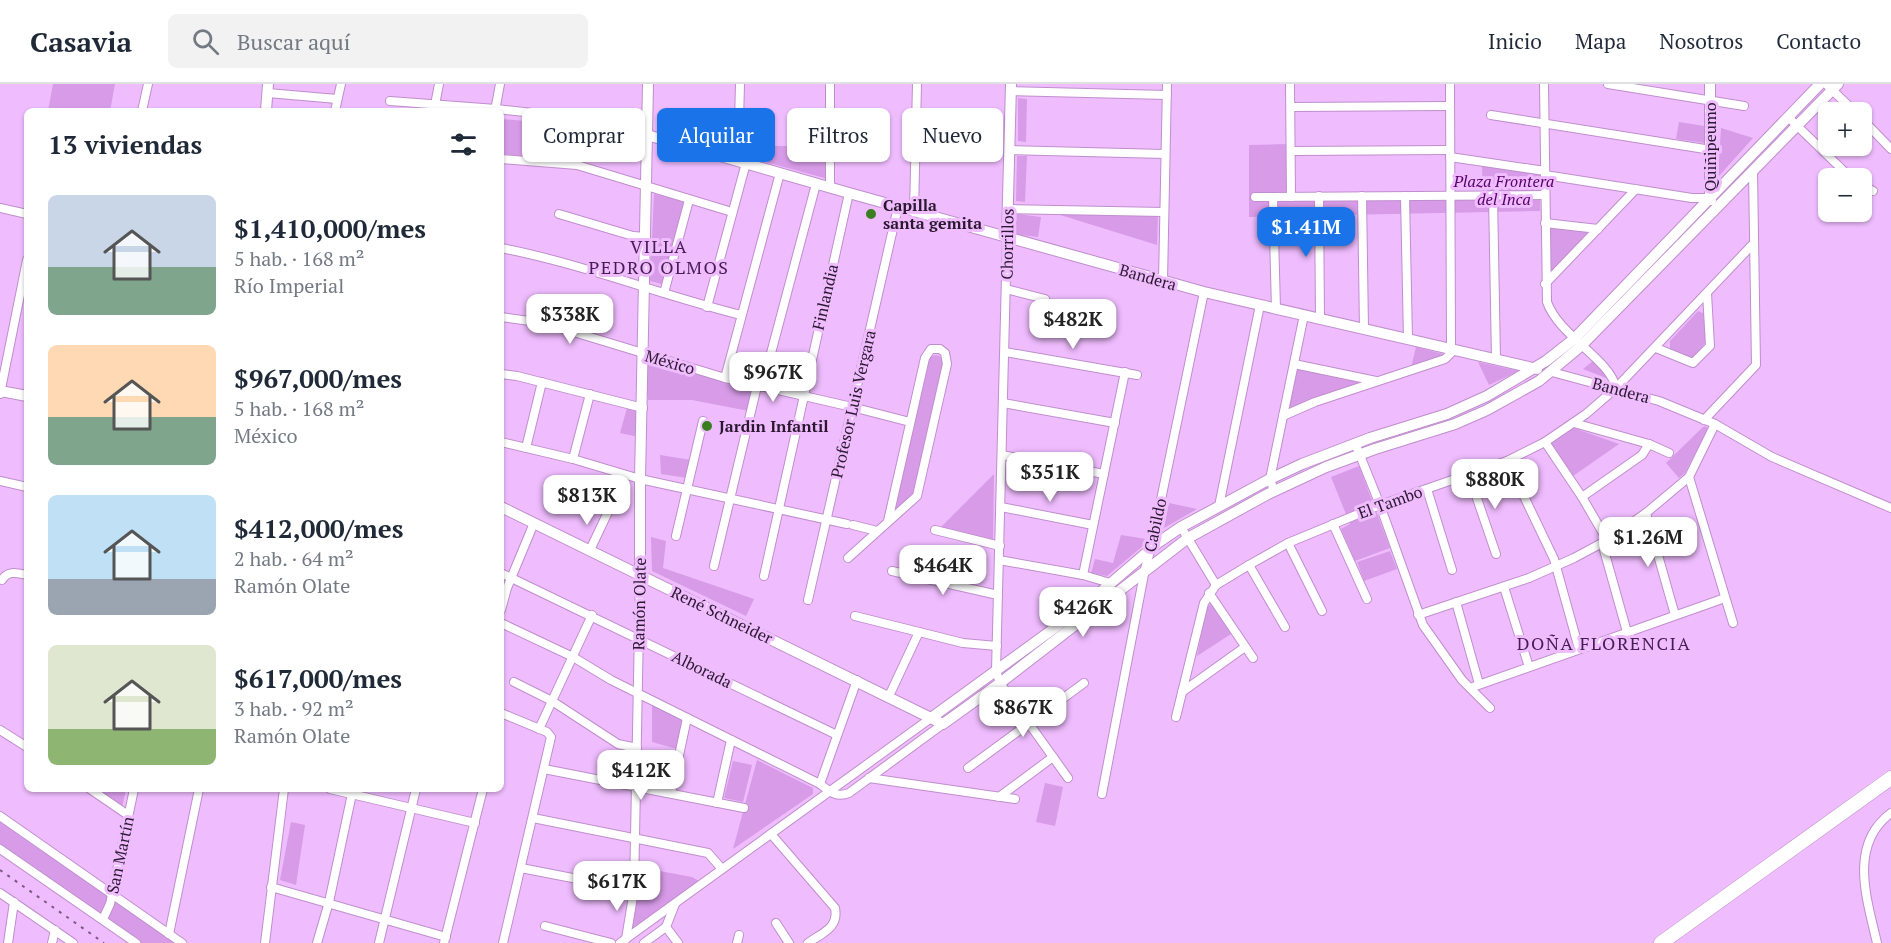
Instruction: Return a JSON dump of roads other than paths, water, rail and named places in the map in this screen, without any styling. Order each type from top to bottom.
[{"type":"main road","points":[[1661,943],[1891,778]]},
{"type":"street","points":[[143,108],[148,84]]},
{"type":"street","points":[[287,95],[289,84]]},
{"type":"street","points":[[335,108],[341,84]]},
{"type":"street","points":[[434,108],[439,84]]},
{"type":"street","points":[[495,108],[500,84]]},
{"type":"street","name":"Ramón Olate","points":[[624,942],[634,890],[648,84]]},
{"type":"street","points":[[740,84],[741,108]]},
{"type":"street","points":[[830,84],[830,188]]},
{"type":"street","points":[[914,212],[917,84]]},
{"type":"street","points":[[1163,281],[1167,84]]},
{"type":"street","points":[[1290,84],[1291,197]]},
{"type":"street","points":[[1283,416],[1309,404],[1436,362],[1449,356],[1453,349],[1450,84]]},
{"type":"street","points":[[1544,84],[1547,302],[1550,311],[1577,342],[1608,371],[1616,388]]},
{"type":"street","points":[[1608,84],[1744,106]]},
{"type":"street","name":"Quiñipeumo","points":[[1710,84],[1714,202]]},
{"type":"street","points":[[504,624],[573,657],[638,694],[820,784],[829,792],[839,795],[846,794],[1000,683],[1188,538],[1274,491],[1359,454],[1471,417],[1514,396],[1552,372],[1577,342],[1714,202],[1820,84]]},
{"type":"street","points":[[1291,151],[1450,153],[1545,173],[1714,202],[1753,171],[1832,86],[1846,102]]},
{"type":"street","points":[[1011,88],[1167,95]]},
{"type":"street","name":"Chorrillos","points":[[1011,88],[996,671],[1000,683],[1068,778]]},
{"type":"street","points":[[266,108],[268,89],[287,95],[337,99]]},
{"type":"street","name":"Bandera","points":[[390,101],[434,108]]},
{"type":"street","points":[[1290,107],[1450,106]]},
{"type":"street","name":"Bandera","points":[[504,111],[590,119],[657,138]]},
{"type":"street","points":[[1491,115],[1711,150]]},
{"type":"street","points":[[1788,117],[1841,168]]},
{"type":"street","points":[[1872,129],[1891,149]]},
{"type":"street","points":[[1009,150],[1166,154]]},
{"type":"street","points":[[504,159],[577,165],[646,188],[732,212]]},
{"type":"street","points":[[707,307],[732,212],[742,162]]},
{"type":"street","name":"Bandera","points":[[745,162],[914,212],[1204,292],[1616,388],[1659,401],[1715,424],[1772,457],[1891,508]]},
{"type":"street","points":[[1704,420],[1756,365],[1753,171]]},
{"type":"street","points":[[725,378],[780,173]]},
{"type":"street","points":[[714,566],[759,386],[816,184]]},
{"type":"street","points":[[1545,284],[1636,189]]},
{"type":"street","name":"Finlandia","points":[[764,576],[802,396],[849,193]]},
{"type":"street","points":[[1493,195],[1496,359]]},
{"type":"street","points":[[1256,197],[1545,195]]},
{"type":"street","points":[[1319,196],[1320,319]]},
{"type":"street","points":[[1362,196],[1364,329]]},
{"type":"street","points":[[1406,196],[1408,339]]},
{"type":"street","points":[[1273,197],[1276,309]]},
{"type":"street","points":[[664,293],[689,200]]},
{"type":"street","name":"Profesor Luis Vergara","points":[[808,600],[898,207]]},
{"type":"street","points":[[0,208],[24,213]]},
{"type":"street","points":[[1008,209],[1164,212]]},
{"type":"street","points":[[559,214],[633,236],[645,237]]},
{"type":"street","points":[[1545,223],[1598,229]]},
{"type":"street","name":"El Tambo","points":[[1209,593],[1216,585],[1288,543],[1380,505],[1507,461],[1545,442],[1574,423],[1616,388],[1753,244]]},
{"type":"street","points":[[504,249],[547,257],[707,307],[741,315]]},
{"type":"street","points":[[24,275],[0,392],[24,396]]},
{"type":"street","points":[[1006,289],[1045,299]]},
{"type":"street","name":"Cabildo","points":[[1101,794],[1145,569],[1204,292]]},
{"type":"street","points":[[1656,348],[1693,363],[1710,346],[1707,293]]},
{"type":"street","points":[[1219,506],[1260,305]]},
{"type":"street","points":[[1274,491],[1270,479],[1304,315]]},
{"type":"street","name":"México","points":[[504,317],[544,323],[725,378],[910,422]]},
{"type":"street","points":[[0,341],[10,344]]},
{"type":"street","points":[[624,942],[1082,608],[1151,548],[1181,527],[1270,479],[1355,443],[1460,409],[1487,396],[1577,342]]},
{"type":"street","points":[[848,558],[918,496],[947,364],[945,353],[940,349],[931,349],[925,358],[888,521]]},
{"type":"street","points":[[1005,352],[1137,375]]},
{"type":"street","points":[[1294,364],[1376,381]]},
{"type":"street","points":[[1083,575],[1125,372]]},
{"type":"street","points":[[504,374],[642,408]]},
{"type":"street","points":[[526,448],[542,382]]},
{"type":"street","points":[[573,459],[590,394]]},
{"type":"street","points":[[1003,403],[1115,423]]},
{"type":"street","points":[[676,536],[703,421]]},
{"type":"street","points":[[1574,423],[1649,444],[1669,453]]},
{"type":"street","points":[[1418,615],[1504,587],[1555,567],[1604,541],[1646,513],[1689,477],[1715,424]]},
{"type":"street","points":[[1545,442],[1582,497],[1604,541],[1627,632]]},
{"type":"street","points":[[504,443],[573,459],[640,479],[877,531]]},
{"type":"street","points":[[1355,443],[1380,505],[1418,615],[1462,680],[1475,686],[1725,598]]},
{"type":"street","points":[[1582,497],[1642,455],[1649,444]]},
{"type":"street","points":[[1002,455],[1104,474]]},
{"type":"street","points":[[1507,461],[1546,540],[1579,649]]},
{"type":"street","points":[[1469,475],[1496,554]]},
{"type":"street","points":[[1689,477],[1732,623]]},
{"type":"street","points":[[0,481],[24,486]]},
{"type":"street","points":[[1427,489],[1452,570]]},
{"type":"street","points":[[1001,507],[1094,525]]},
{"type":"street","name":"René Schneider","points":[[504,508],[942,723]]},
{"type":"street","points":[[590,550],[608,512]]},
{"type":"street","points":[[1646,513],[1675,615]]},
{"type":"street","points":[[504,601],[534,523]]},
{"type":"street","points":[[1333,524],[1367,598]]},
{"type":"street","points":[[1181,527],[1216,585]]},
{"type":"street","points":[[934,530],[1000,546]]},
{"type":"street","points":[[1288,543],[1322,611]]},
{"type":"street","points":[[999,560],[1083,575],[1110,584]]},
{"type":"street","points":[[1248,565],[1285,627]]},
{"type":"street","points":[[892,571],[998,595]]},
{"type":"street","points":[[1,582],[6,575],[13,573],[24,575]]},
{"type":"street","name":"Alborada","points":[[504,574],[837,735]]},
{"type":"street","points":[[1504,587],[1529,667]]},
{"type":"street","points":[[1176,717],[1204,603],[1209,593],[1252,658]]},
{"type":"street","points":[[1456,602],[1475,686],[1490,708]]},
{"type":"street","points":[[539,729],[592,615]]},
{"type":"street","points":[[855,616],[963,643],[997,646]]},
{"type":"street","points":[[889,696],[920,632]]},
{"type":"street","points":[[1182,692],[1245,647]]},
{"type":"street","points":[[820,784],[857,680]]},
{"type":"street","points":[[514,682],[552,701],[618,744],[636,748]]},
{"type":"street","points":[[968,768],[1084,683]]},
{"type":"street","points":[[503,943],[551,737],[547,732],[504,714]]},
{"type":"street","points":[[670,794],[687,718]]},
{"type":"street","points":[[0,730],[24,745]]},
{"type":"street","points":[[717,802],[731,740]]},
{"type":"street","points":[[999,797],[1053,757]]},
{"type":"street","points":[[544,769],[744,808]]},
{"type":"street","points":[[869,778],[1015,800]]},
{"type":"street","points":[[94,792],[128,815]]},
{"type":"street","name":"San Martín","points":[[103,920],[112,894],[133,792]]},
{"type":"street","points":[[169,934],[198,792]]},
{"type":"street","points":[[265,943],[284,792]]},
{"type":"street","points":[[317,943],[329,903],[352,792],[475,823]]},
{"type":"street","points":[[379,943],[415,792]]},
{"type":"street","points":[[271,887],[445,940],[482,792]]},
{"type":"street","points":[[1877,943],[1864,885],[1864,867],[1866,851],[1874,830],[1891,813]]},
{"type":"street","points":[[0,816],[182,943]]},
{"type":"street","points":[[533,818],[708,853],[722,869]]},
{"type":"street","points":[[771,834],[835,908],[837,917],[834,925],[808,943]]},
{"type":"street","points":[[0,849],[136,943]]},
{"type":"street","points":[[521,868],[634,890]]},
{"type":"street","points":[[0,892],[73,943]]},
{"type":"street","points":[[8,943],[14,902]]},
{"type":"street","points":[[644,943],[663,929],[675,903]]},
{"type":"street","points":[[652,920],[678,943]]},
{"type":"street","points":[[776,923],[789,943]]},
{"type":"street","points":[[545,926],[611,943]]},
{"type":"street","points":[[52,943],[55,930]]},
{"type":"railway","points":[[0,870],[104,943]]},
{"type":"place","name":"Capilla santa gemita","points":[[871,214]]},
{"type":"place","name":"Jardin Infantil","points":[[707,426]]},
{"type":"district","name":"VILLA PEDRO OLMOS","points":[[659,256]]},
{"type":"district","name":"DOÑA FLORENCIA","points":[[1604,643]]},
{"type":"park label","name":"Plaza Frontera del Inca","points":[[1504,190]]}]
